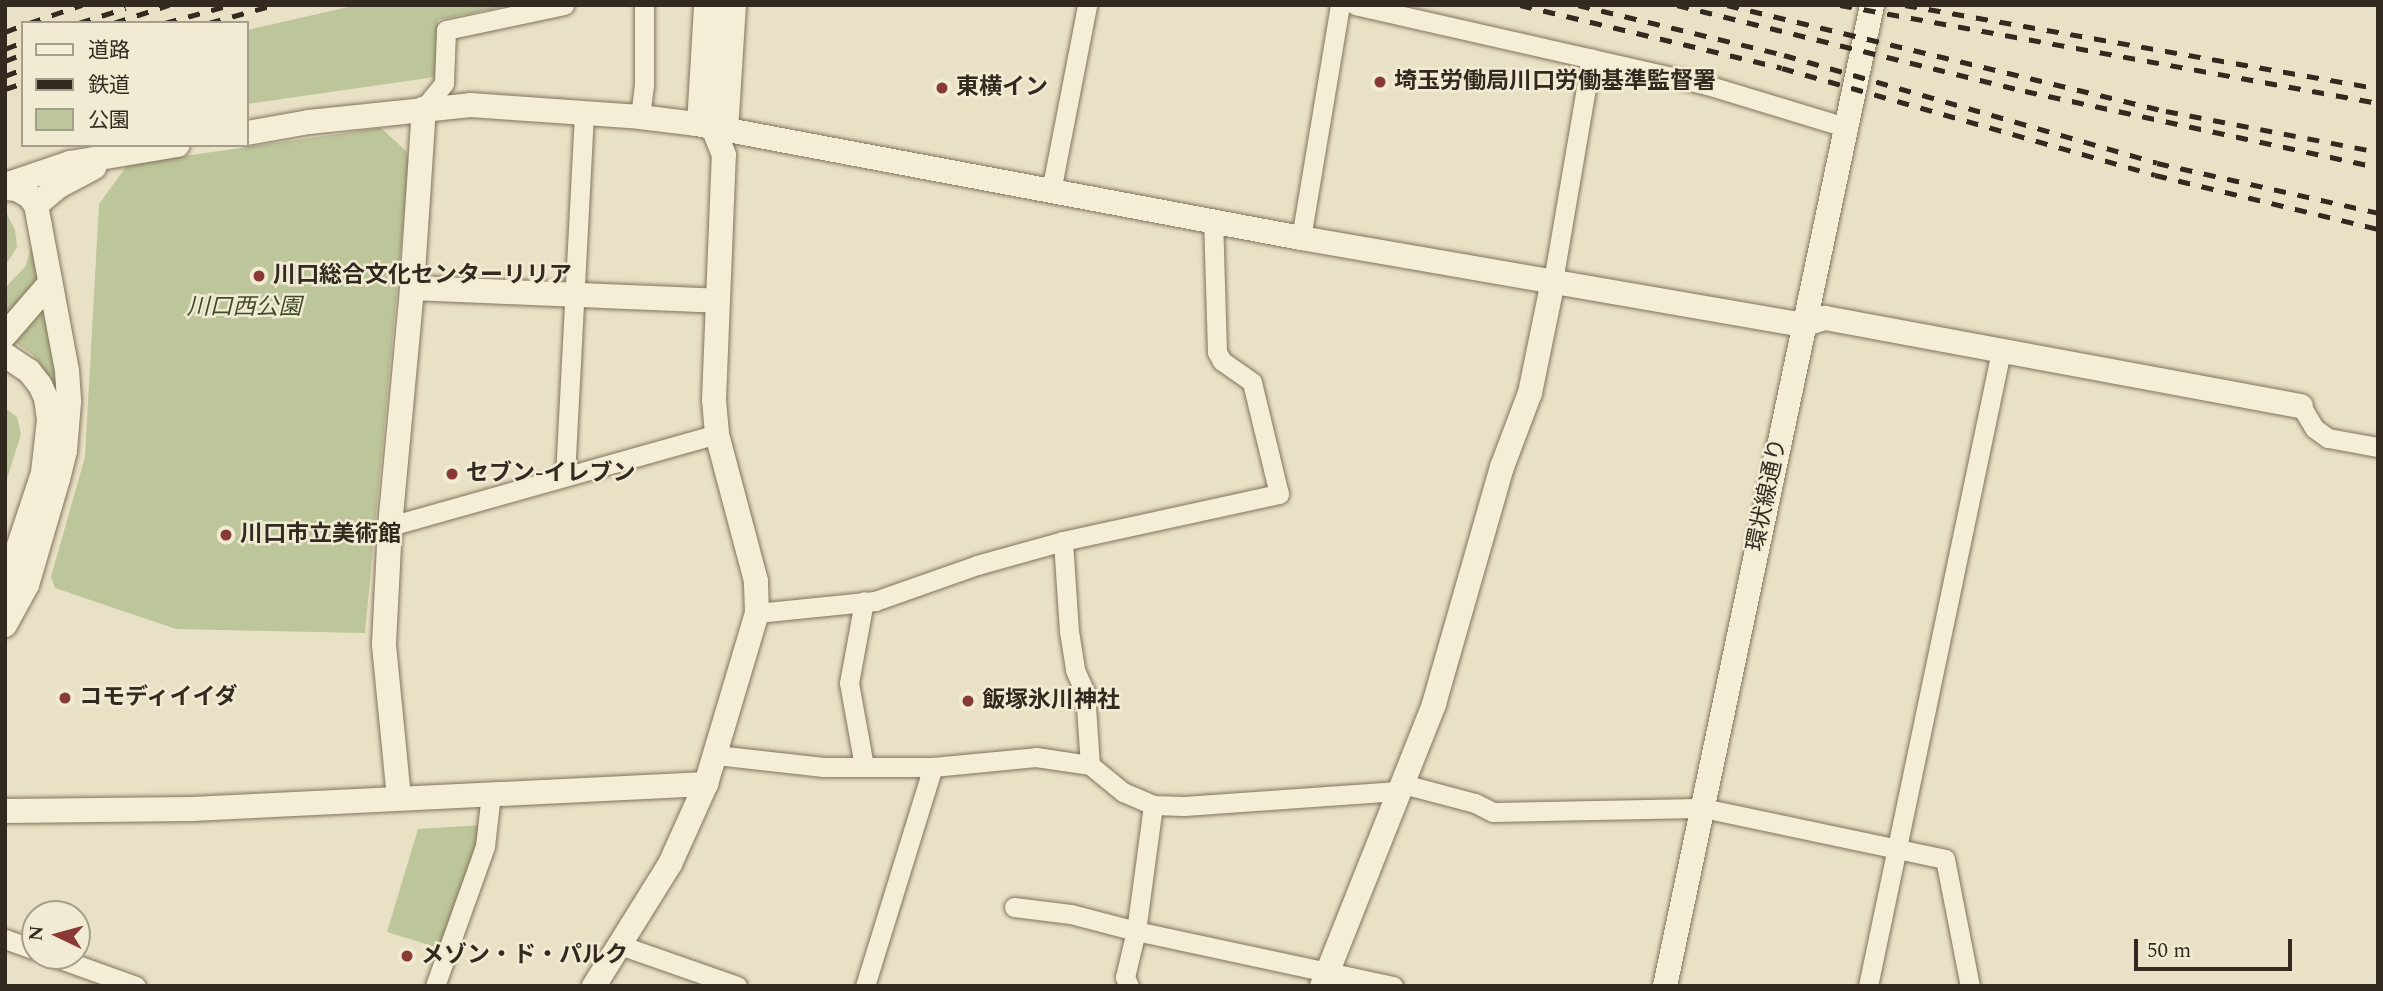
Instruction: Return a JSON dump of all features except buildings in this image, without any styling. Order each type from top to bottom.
[{"type":"street","points":[[399,798],[384,644],[390,526],[412,288],[424,108],[444,83],[446,30],[564,5]]},
{"type":"street","points":[[640,117],[644,86],[644,5]]},
{"type":"street","points":[[594,986],[670,864],[706,784],[757,613],[756,581],[717,434],[714,400],[724,155],[712,128],[703,5]]},
{"type":"street","points":[[712,128],[721,5]]},
{"type":"street","points":[[712,128],[736,5]]},
{"type":"street","points":[[1051,191],[1087,5]]},
{"type":"street","points":[[1301,237],[1340,5]]},
{"type":"street","points":[[1355,5],[1707,85],[1846,127]]},
{"type":"street","name":"環状線通り","points":[[1665,986],[1802,325],[1872,5]]},
{"type":"street","points":[[1325,979],[1434,704],[1502,467],[1530,393],[1553,281],[1591,58]]},
{"type":"street","points":[[248,133],[424,108],[503,105],[640,117],[1802,325],[1825,318],[2301,406],[2314,428],[2328,438],[2378,447]]},
{"type":"street","points":[[565,476],[584,112]]},
{"type":"street","points":[[5,186],[70,163],[167,147]]},
{"type":"street","points":[[36,205],[82,172],[138,152]]},
{"type":"street","points":[[5,186],[29,195],[36,205],[67,371],[67,438],[27,586],[5,625]]},
{"type":"street","points":[[757,613],[874,601],[977,565],[1063,541],[1279,494],[1252,382],[1222,361],[1217,352],[1213,221]]},
{"type":"street","points":[[5,335],[51,283]]},
{"type":"street","points":[[412,288],[718,301]]},
{"type":"street","points":[[1868,986],[2001,352]]},
{"type":"street","points":[[5,355],[29,372],[40,385],[46,398],[49,420],[43,473],[6,582]]},
{"type":"street","points":[[390,526],[717,434]]},
{"type":"street","points":[[1063,541],[1069,631],[1075,670],[1085,692],[1090,765]]},
{"type":"street","points":[[864,601],[849,683],[864,766]]},
{"type":"street","points":[[716,755],[823,767],[933,767],[1036,757],[1090,765],[1123,792],[1153,804],[1184,806],[1402,788],[1475,803],[1493,812],[1703,808],[1945,859],[1970,986]]},
{"type":"street","points":[[865,986],[933,767]]},
{"type":"street","points":[[5,811],[192,809],[706,784]]},
{"type":"street","points":[[435,986],[485,846],[491,794]]},
{"type":"street","points":[[1129,986],[1125,977],[1136,931],[1153,804]]},
{"type":"street","points":[[1014,907],[1071,914],[1325,979],[1393,986]]},
{"type":"street","points":[[620,945],[737,986]]},
{"type":"street","points":[[91,970],[136,986]]},
{"type":"green space","points":[[357,5],[511,5],[438,20],[435,77],[248,104],[248,30]]},
{"type":"green space","name":"川口西公園","points":[[381,128],[406,151],[409,161],[365,633],[176,629],[55,588],[51,577],[85,457],[99,204],[128,164]]},
{"type":"green space","points":[[5,210],[15,230],[17,247],[5,266]]},
{"type":"green space","points":[[32,247],[40,276],[5,323],[5,288],[25,267]]},
{"type":"green space","points":[[45,298],[63,419],[50,378],[32,354],[13,341]]},
{"type":"green space","points":[[5,408],[17,417],[21,434],[5,485]]},
{"type":"green space","points":[[482,825],[442,949],[387,932],[418,829]]},
{"type":"railway","points":[[35,21],[82,5]]},
{"type":"railway","points":[[120,21],[169,5]]},
{"type":"railway","points":[[172,21],[230,5]]},
{"type":"railway","points":[[216,21],[274,5]]},
{"type":"railway","points":[[1520,5],[1782,68],[2155,175],[2378,229]]},
{"type":"railway","points":[[1578,5],[1784,55],[2157,163],[2378,213]]},
{"type":"railway","points":[[1677,5],[2025,91],[2378,167]]},
{"type":"railway","points":[[1727,5],[2166,111],[2378,152]]},
{"type":"railway","points":[[1840,5],[2378,103]]},
{"type":"railway","points":[[1905,5],[2378,88]]},
{"type":"railway","points":[[85,21],[126,8]]},
{"type":"railway","points":[[5,32],[21,26]]},
{"type":"railway","points":[[5,49],[21,43]]},
{"type":"railway","points":[[5,61],[21,55]]},
{"type":"railway","points":[[5,76],[21,70]]},
{"type":"railway","points":[[5,89],[21,84]]},
{"type":"place","name":"埼玉労働局川口労働基準監督署","points":[[1380,82]]},
{"type":"place","name":"東横イン","points":[[942,88]]},
{"type":"place","name":"川口総合文化センターリリア","points":[[259,276]]},
{"type":"place","name":"セブン-イレブン","points":[[452,474]]},
{"type":"place","name":"川口市立美術館","points":[[226,535]]},
{"type":"place","name":"コモディイイダ","points":[[65,698]]},
{"type":"place","name":"飯塚氷川神社","points":[[968,701]]},
{"type":"place","name":"メゾン・ド・パルク","points":[[407,956]]}]
